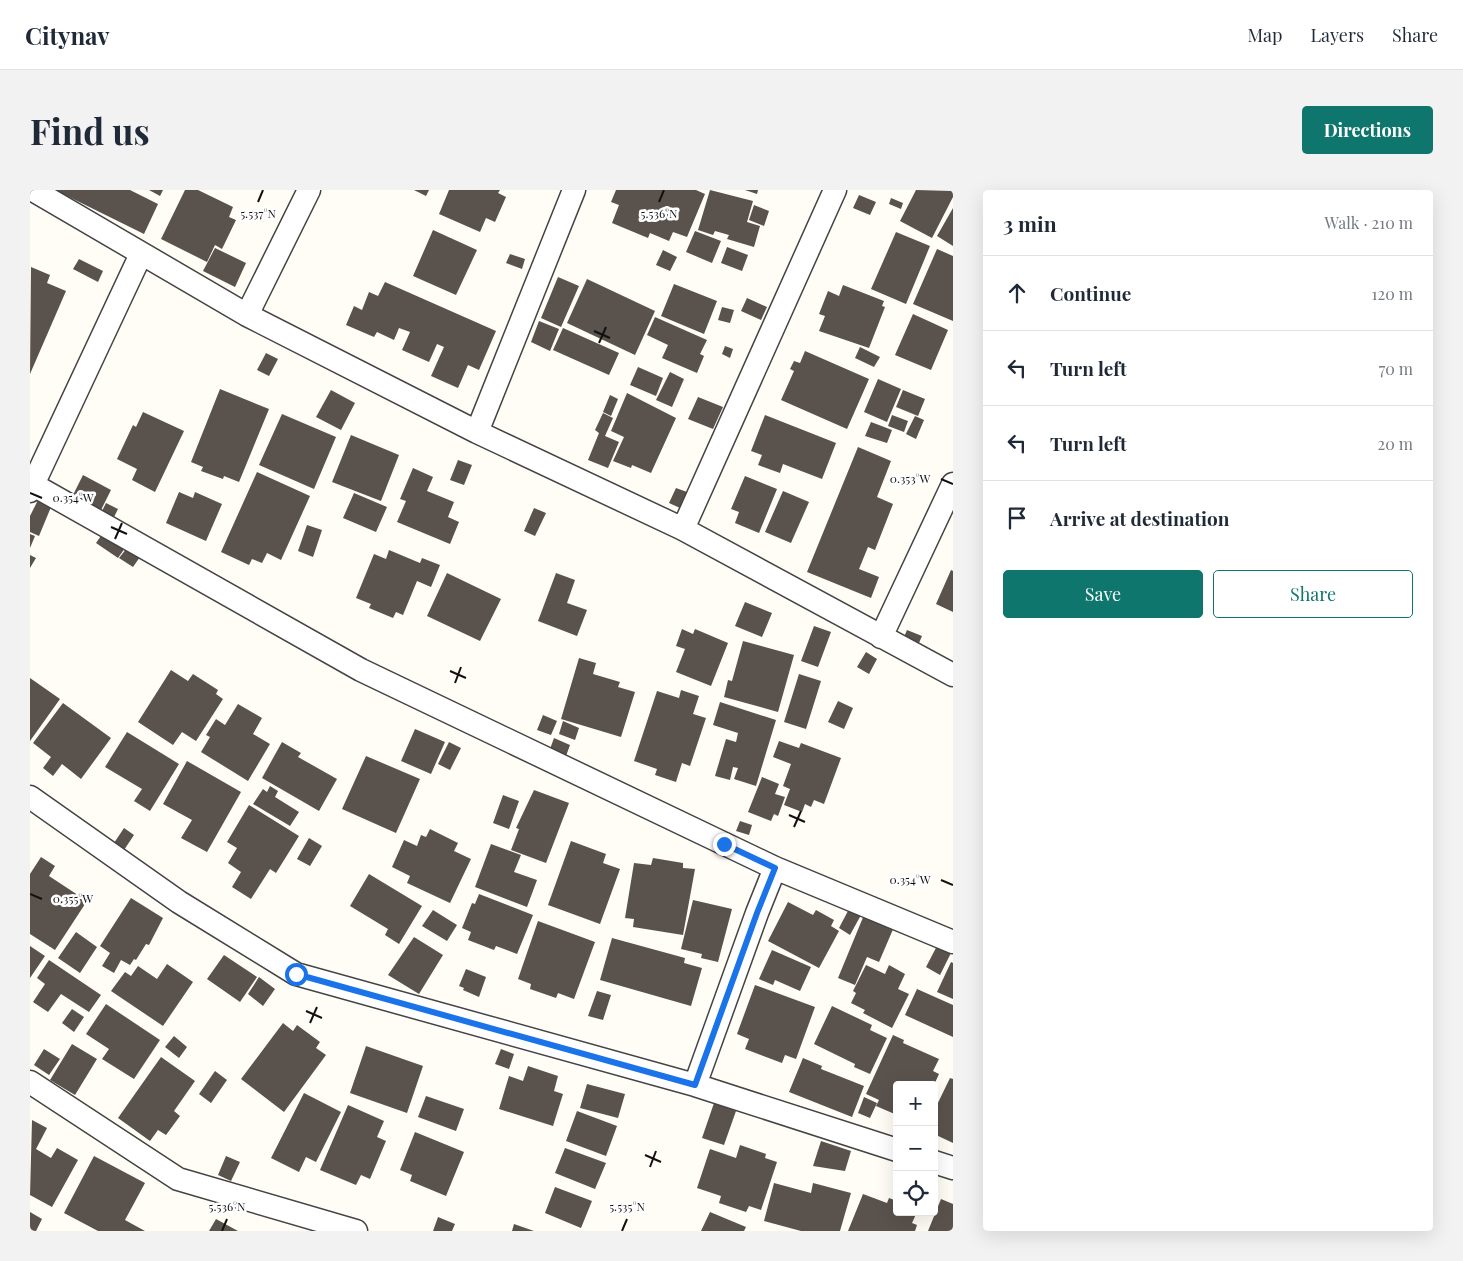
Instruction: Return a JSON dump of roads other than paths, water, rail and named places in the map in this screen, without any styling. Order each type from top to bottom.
[{"type":"street","points":[[247,315],[309,190]]},
{"type":"street","points":[[477,432],[574,190]]},
{"type":"street","points":[[683,529],[835,190]]},
{"type":"street","points":[[36,191],[247,315],[477,432],[683,529],[953,675]]},
{"type":"street","points":[[141,254],[31,486],[361,670],[775,868],[953,942]]},
{"type":"street","points":[[882,637],[953,484]]},
{"type":"street","points":[[30,797],[179,902],[296,974],[695,1085],[893,1149]]},
{"type":"street","points":[[695,1085],[775,868]]},
{"type":"street","points":[[30,1082],[178,1179],[356,1231]]},
{"type":"street","points":[[938,1163],[953,1168]]}]
